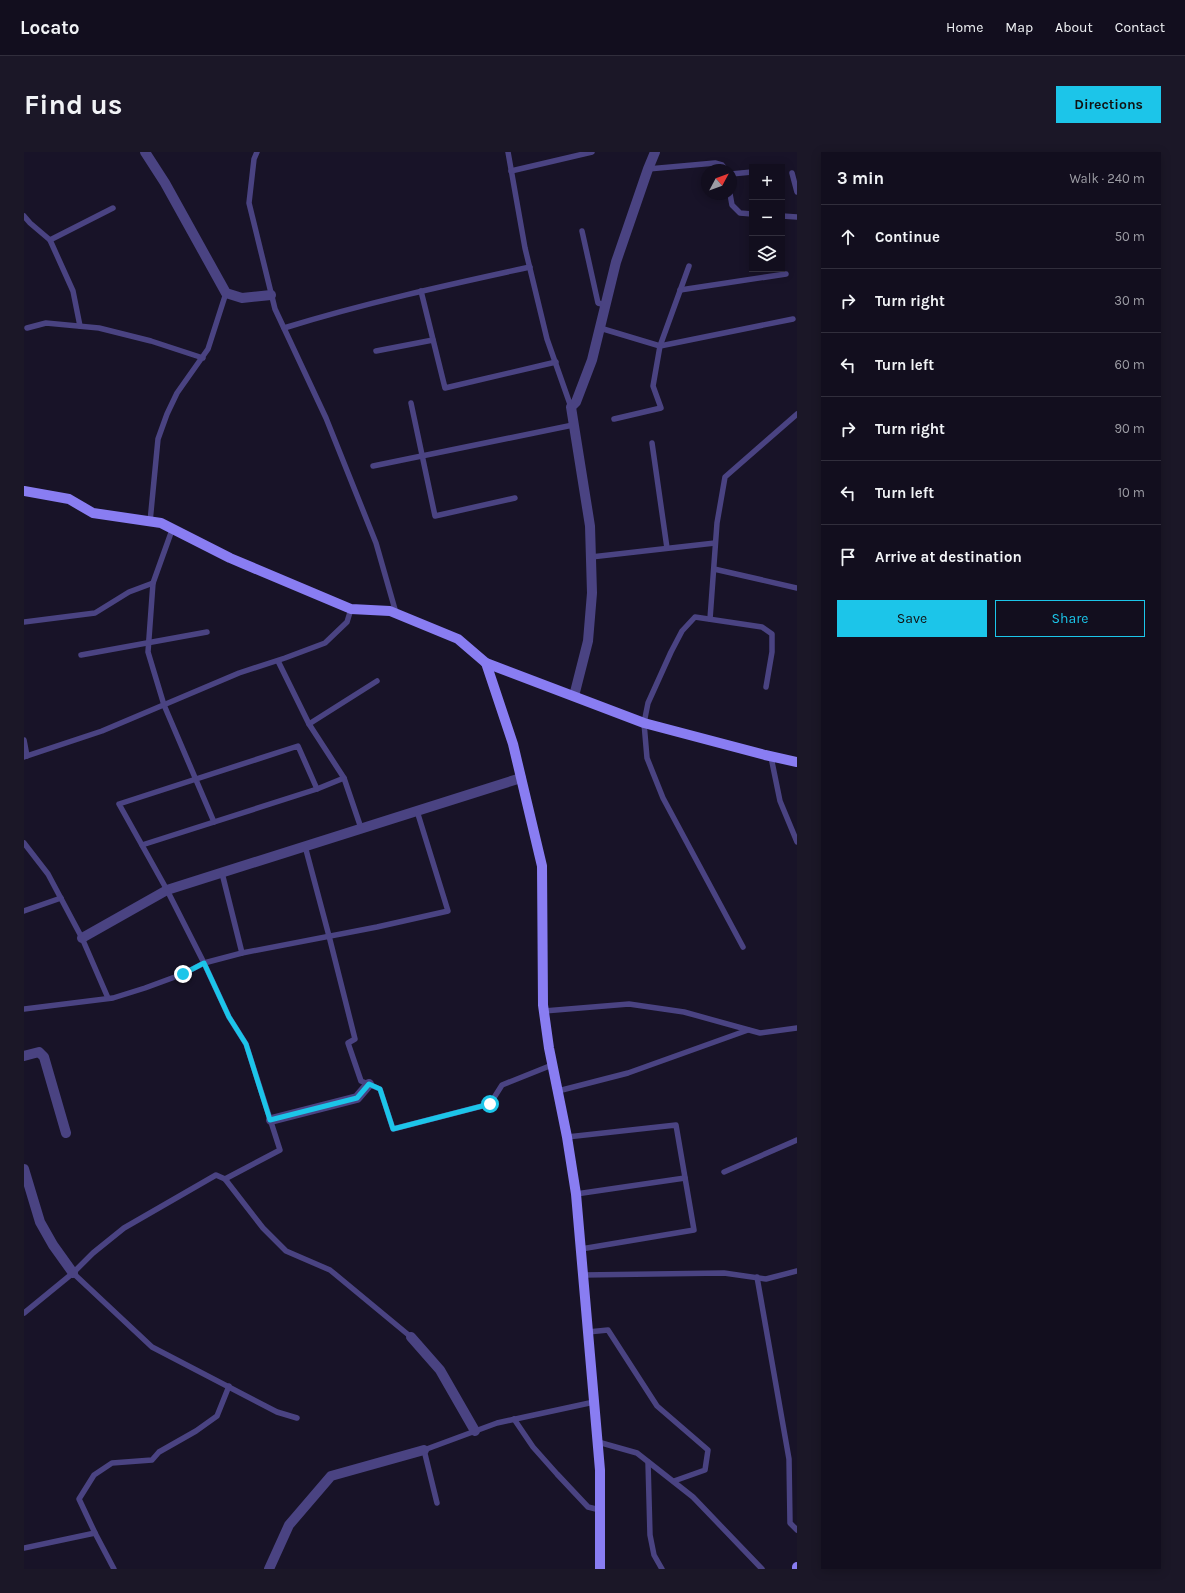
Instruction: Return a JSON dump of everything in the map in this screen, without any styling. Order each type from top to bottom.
[{"type":"street","points":[[145,152],[165,183],[226,293],[242,298],[271,295]]},
{"type":"street","points":[[574,696],[588,641],[592,592],[590,526],[571,407],[576,402],[592,360],[616,262],[655,152]]},
{"type":"street","points":[[24,491],[69,498],[93,513],[161,523],[172,530],[230,558],[351,609],[390,611],[458,639],[486,663],[644,722],[771,757],[797,762]]},
{"type":"street","points":[[486,663],[513,744],[542,866],[542,958],[544,1011],[552,1065],[567,1137],[576,1194],[600,1470],[600,1569]]},
{"type":"street","points":[[82,938],[167,890],[521,778]]},
{"type":"street","points":[[24,1056],[39,1052],[44,1057],[66,1133]]},
{"type":"street","points":[[270,1120],[357,1098],[369,1084]]},
{"type":"street","points":[[24,1169],[40,1222],[53,1245],[73,1273]]},
{"type":"street","points":[[411,1337],[440,1370],[474,1431]]},
{"type":"street","points":[[269,1569],[289,1525],[331,1476],[424,1450]]},
{"type":"lane","points":[[257,152],[254,159],[248,203],[271,295],[275,308],[326,418],[376,543],[396,613]]},
{"type":"lane","points":[[508,152],[530,267],[547,339],[571,407]]},
{"type":"lane","points":[[511,171],[592,152]]},
{"type":"lane","points":[[648,169],[701,164]]},
{"type":"lane","points":[[704,164],[718,164]]},
{"type":"lane","points":[[737,173],[749,172]]},
{"type":"lane","points":[[792,172],[797,192]]},
{"type":"lane","points":[[731,200],[732,205],[740,213],[749,214]]},
{"type":"lane","points":[[50,240],[113,208]]},
{"type":"lane","points":[[24,216],[50,240],[73,291],[80,326]]},
{"type":"lane","points":[[785,216],[797,217]]},
{"type":"lane","points":[[582,231],[598,303],[605,306]]},
{"type":"lane","points":[[614,419],[661,408],[653,386],[660,346],[689,266]]},
{"type":"lane","points":[[284,328],[343,310],[530,267]]},
{"type":"lane","points":[[680,290],[786,274]]},
{"type":"lane","points":[[421,291],[446,388],[556,362]]},
{"type":"lane","points":[[150,522],[158,440],[167,414],[177,393],[208,349],[226,293]]},
{"type":"lane","points":[[600,328],[660,346],[793,319]]},
{"type":"lane","points":[[27,328],[46,323],[99,328],[136,337],[203,358]]},
{"type":"lane","points":[[376,351],[433,340]]},
{"type":"lane","points":[[411,403],[435,516],[515,498]]},
{"type":"lane","points":[[710,619],[715,543],[725,478],[797,414]]},
{"type":"lane","points":[[374,466],[573,425]]},
{"type":"lane","points":[[652,443],[667,548]]},
{"type":"lane","points":[[172,530],[153,583],[148,652],[164,705],[214,822]]},
{"type":"lane","points":[[591,557],[715,543]]},
{"type":"lane","points":[[714,569],[797,588]]},
{"type":"lane","points":[[24,622],[96,613],[130,592],[153,583]]},
{"type":"lane","points":[[24,740],[25,757],[102,731],[239,673],[278,661],[325,643],[347,622],[351,609]]},
{"type":"lane","points":[[743,947],[663,798],[647,758],[644,722],[648,703],[671,652],[682,632],[695,617],[762,627],[772,634],[772,652],[766,687]]},
{"type":"lane","points":[[81,655],[207,632]]},
{"type":"lane","points":[[278,661],[309,724],[344,778],[361,828]]},
{"type":"lane","points":[[309,724],[378,680]]},
{"type":"lane","points":[[225,1179],[280,1150],[246,1044],[229,1017],[204,963],[167,890],[119,804],[298,746],[317,789]]},
{"type":"lane","points":[[771,757],[780,802],[797,842]]},
{"type":"lane","points":[[142,845],[317,789],[344,778]]},
{"type":"lane","points":[[24,1009],[108,998],[145,988],[183,974],[204,963],[242,953],[448,911],[417,811]]},
{"type":"lane","points":[[24,843],[48,874],[82,938],[108,998]]},
{"type":"lane","points":[[305,846],[355,1039],[348,1043],[362,1080],[380,1089],[393,1129],[490,1104],[502,1085],[552,1065]]},
{"type":"lane","points":[[222,873],[242,953]]},
{"type":"lane","points":[[24,911],[61,898]]},
{"type":"lane","points":[[544,1011],[629,1004],[684,1012],[760,1034],[797,1028]]},
{"type":"lane","points":[[558,1091],[628,1073],[748,1030]]},
{"type":"lane","points":[[567,1137],[676,1125],[694,1230],[581,1249]]},
{"type":"lane","points":[[724,1172],[797,1140]]},
{"type":"lane","points":[[24,1313],[73,1273],[93,1253],[124,1228],[216,1175],[225,1179],[263,1228],[286,1250],[330,1270],[411,1337]]},
{"type":"lane","points":[[576,1194],[685,1178]]},
{"type":"lane","points":[[583,1275],[724,1273],[766,1279],[797,1271]]},
{"type":"lane","points":[[73,1273],[152,1347],[277,1412],[297,1418]]},
{"type":"lane","points":[[757,1277],[790,1459],[790,1523],[797,1530]]},
{"type":"lane","points":[[588,1332],[608,1330],[657,1406],[708,1450],[705,1470],[674,1482]]},
{"type":"lane","points":[[114,1569],[79,1499],[94,1475],[112,1463],[152,1460],[158,1452],[196,1431],[217,1416],[229,1386]]},
{"type":"lane","points":[[437,1502],[424,1450],[497,1422],[594,1402]]},
{"type":"lane","points":[[514,1419],[533,1447],[572,1491],[588,1507],[600,1510]]},
{"type":"lane","points":[[598,1442],[637,1453],[694,1497],[762,1569]]},
{"type":"lane","points":[[648,1462],[650,1535],[654,1556],[662,1569]]},
{"type":"lane","points":[[24,1548],[95,1533]]},
{"type":"route","points":[[183,974],[204,963],[229,1017],[246,1044],[270,1120],[357,1098],[369,1084],[380,1089],[393,1129],[490,1104]]}]
